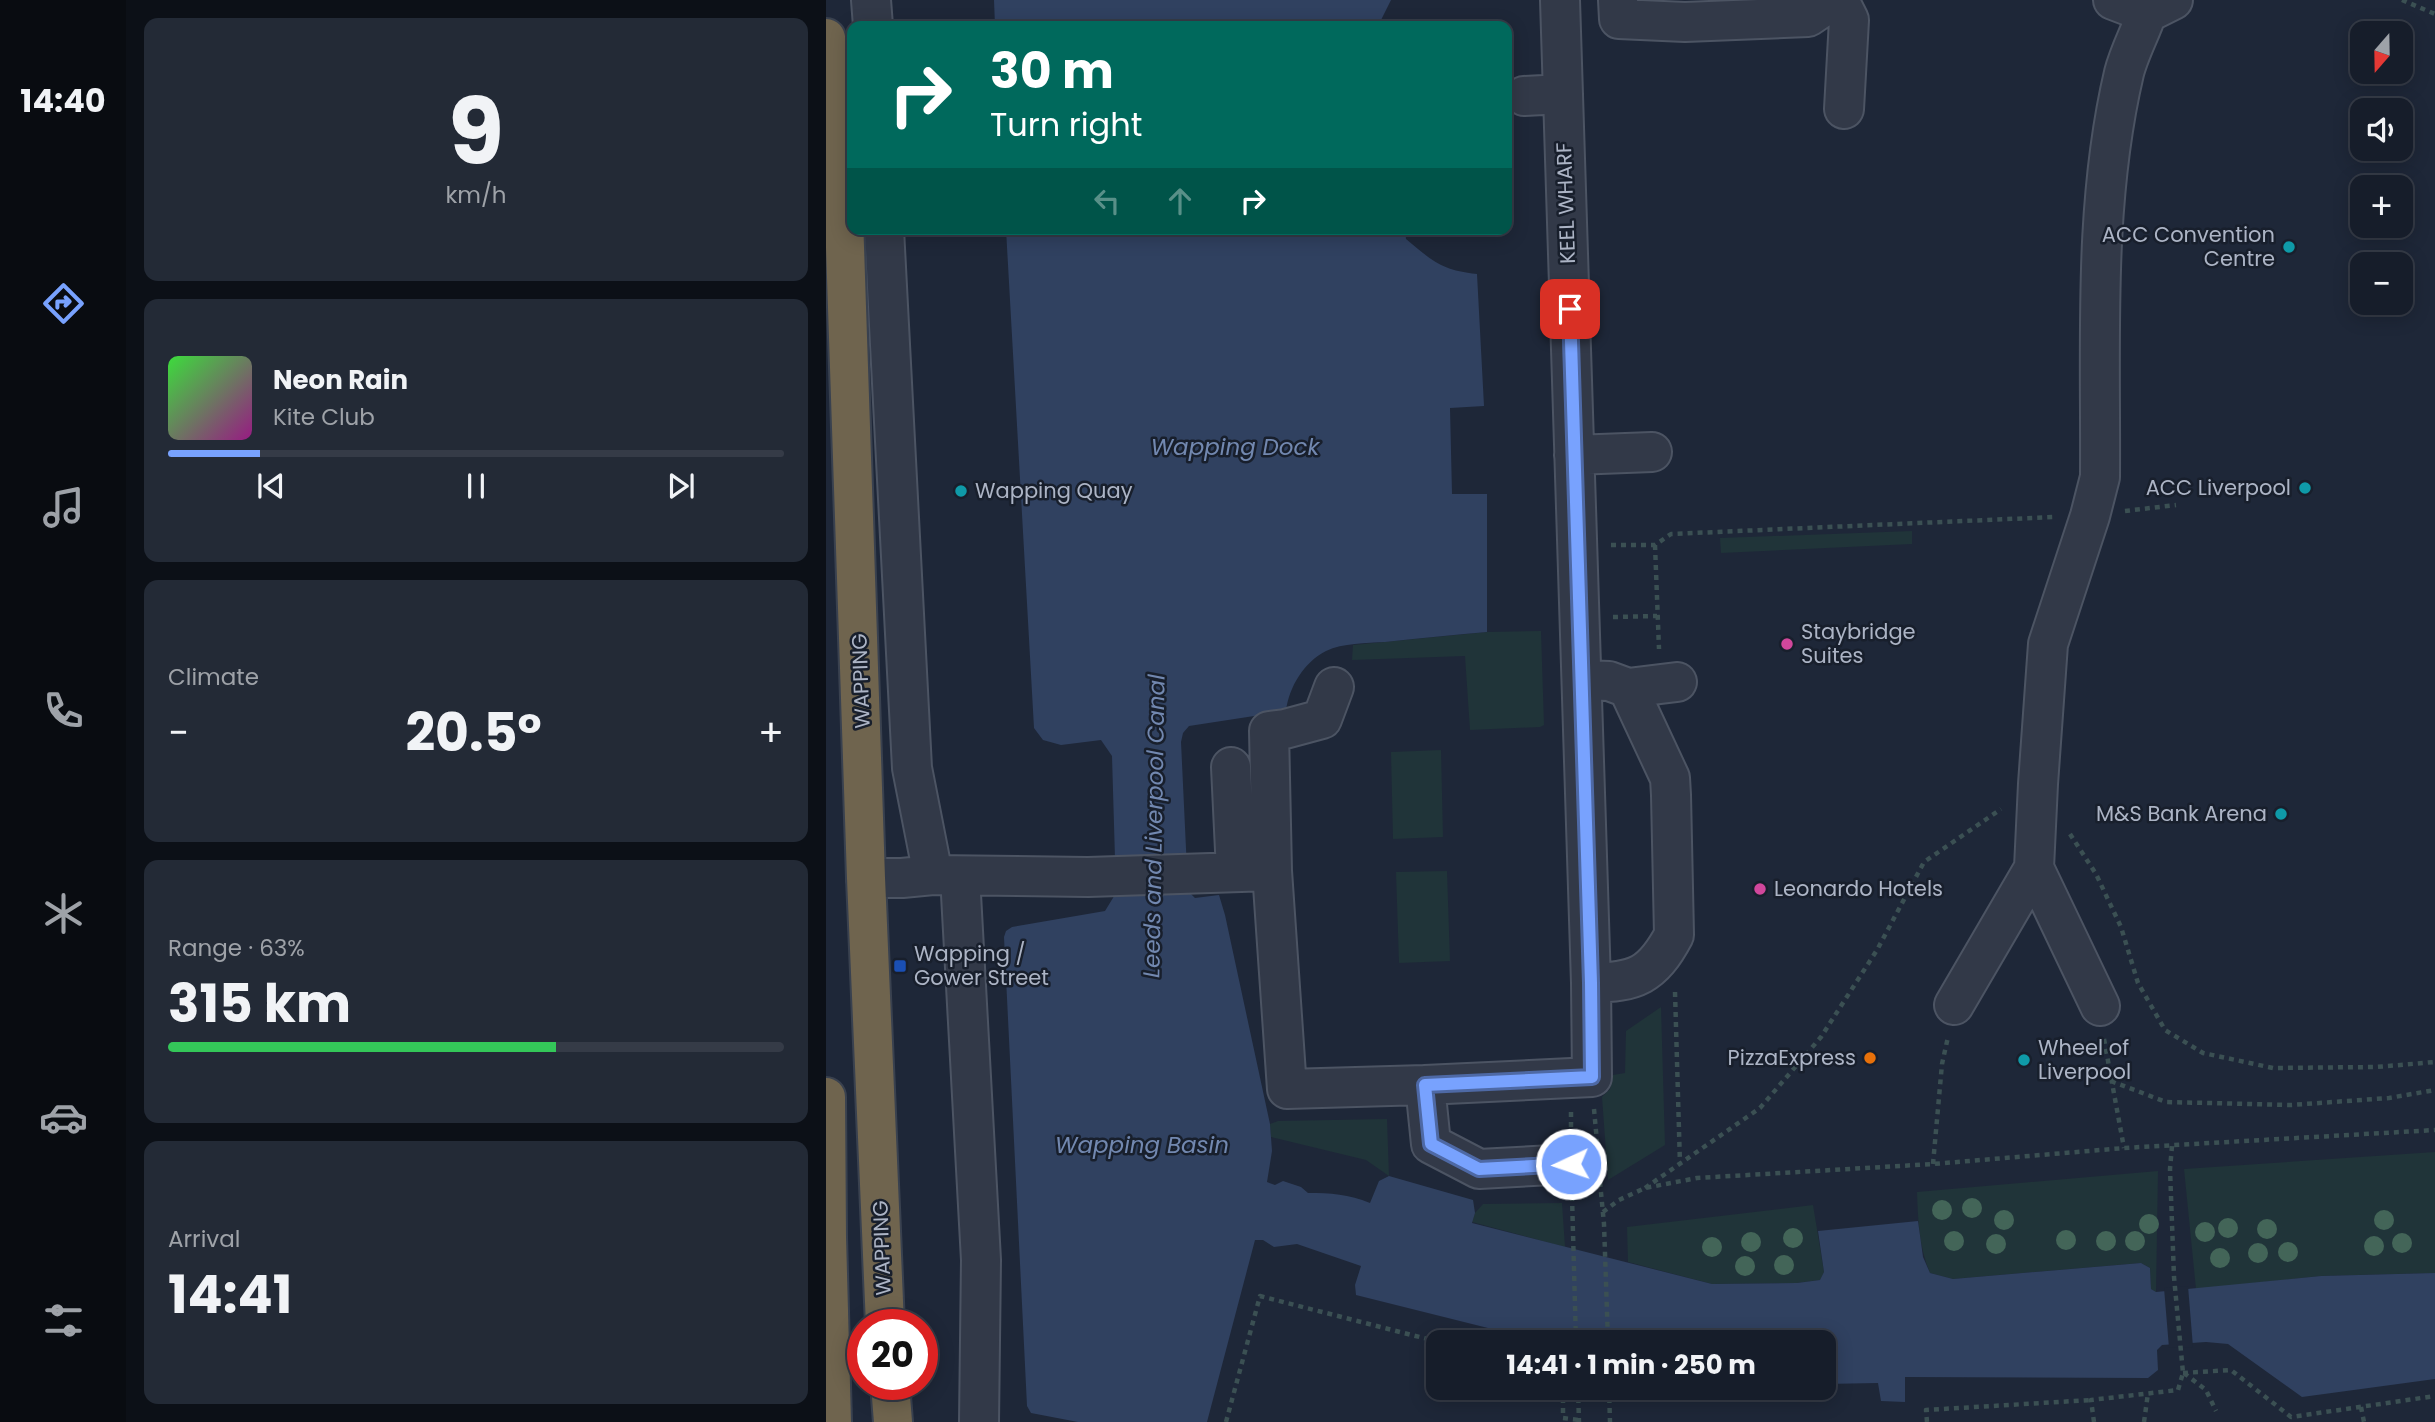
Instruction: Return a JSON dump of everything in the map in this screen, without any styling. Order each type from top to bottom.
[{"type":"highway","name":"WAPPING","points":[[826,38],[841,127],[866,878],[884,1309]]},
{"type":"highway","points":[[826,1097],[832,1422]]},
{"type":"highway","points":[[891,1400],[893,1422]]},
{"type":"street","points":[[871,0],[873,21]]},
{"type":"street","name":"KEEL WHARF","points":[[1425,1085],[1592,1077],[1560,0]]},
{"type":"street","points":[[1618,0],[1619,19],[1686,11],[1808,17],[1833,0]]},
{"type":"street","points":[[1839,0],[1849,19],[1843,109]]},
{"type":"street","points":[[1954,1005],[2034,868],[2048,644],[2100,477],[2101,226],[2125,71],[2145,4]]},
{"type":"street","points":[[1524,96],[1563,94]]},
{"type":"street","points":[[884,235],[912,768],[946,876],[981,1260],[979,1422]]},
{"type":"street","points":[[1574,455],[1653,452]]},
{"type":"street","points":[[1582,680],[1609,681],[1628,688],[1668,671]]},
{"type":"street","points":[[1237,872],[1269,731],[1322,719],[1334,687]]},
{"type":"street","points":[[1591,983],[1622,982],[1647,972],[1664,953],[1674,935],[1670,778],[1628,688]]},
{"type":"street","points":[[1231,767],[1237,872],[1287,1089],[1425,1085],[1431,1144],[1479,1169],[1571,1164]]},
{"type":"street","points":[[2034,868],[2100,1006]]},
{"type":"street","points":[[866,878],[1088,877],[1237,872]]},
{"type":"path","points":[[2402,0],[2435,15]]},
{"type":"path","points":[[1603,545],[1655,545],[1671,534],[2090,516],[2176,505]]},
{"type":"path","points":[[1655,545],[1657,616],[1668,671]]},
{"type":"path","points":[[1605,618],[1657,616]]},
{"type":"path","points":[[1608,1330],[1602,1212],[1619,1200],[1645,1188],[1760,1108],[1821,1037],[1877,950],[1924,862],[2038,784]]},
{"type":"path","points":[[2096,874],[2120,927],[2138,983],[2165,1030],[2203,1053],[2273,1068],[2376,1067],[2435,1062]]},
{"type":"path","points":[[1675,990],[1679,1165]]},
{"type":"path","points":[[1933,1164],[1942,1064],[1954,1005]]},
{"type":"path","points":[[2100,1006],[2110,1081],[2124,1149]]},
{"type":"path","points":[[2110,1081],[2166,1102],[2291,1105],[2389,1098],[2435,1090]]},
{"type":"path","points":[[1645,1188],[1697,1178],[2435,1130]]},
{"type":"path","points":[[1927,1422],[1926,1409],[2091,1400],[2178,1390],[2183,1373],[2174,1277],[2170,1169],[2172,1146]]},
{"type":"path","points":[[1572,1202],[1576,1330]]},
{"type":"path","points":[[1226,1422],[1260,1296],[1426,1339]]},
{"type":"path","points":[[2183,1373],[2231,1370],[2292,1420],[2435,1396]]},
{"type":"path","points":[[2183,1373],[2206,1390],[2216,1411]]},
{"type":"path","points":[[2144,1422],[2148,1393]]},
{"type":"path","points":[[1563,1400],[1563,1418],[1579,1421],[1578,1400]]},
{"type":"path","points":[[1610,1400],[1610,1422]]},
{"type":"path","points":[[2091,1400],[2094,1422]]},
{"type":"path","points":[[2361,1407],[2364,1422]]},
{"type":"green space","points":[[1912,531],[1912,544],[1721,553],[1720,538]]},
{"type":"green space","points":[[1541,631],[1544,725],[1540,727],[1470,730],[1465,656],[1352,660],[1353,645],[1487,632]]},
{"type":"green space","points":[[1441,750],[1443,837],[1393,839],[1391,752]]},
{"type":"green space","points":[[1447,871],[1450,961],[1399,963],[1396,872]]},
{"type":"green space","points":[[1661,1007],[1665,1145],[1608,1180],[1602,1097],[1610,1089],[1613,1075],[1625,1073],[1626,1031]]},
{"type":"green space","points":[[1387,1119],[1389,1176],[1366,1160],[1271,1137],[1270,1124],[1278,1121]]},
{"type":"green space","points":[[2435,1152],[2435,1273],[2321,1276],[2196,1289],[2184,1169]]},
{"type":"green space","points":[[2158,1171],[2156,1292],[2151,1289],[2150,1268],[2141,1263],[1953,1279],[1930,1273],[1921,1243],[1917,1192]]},
{"type":"green space","points":[[1562,1203],[1565,1247],[1472,1222],[1475,1213],[1483,1204]]},
{"type":"green space","points":[[1813,1205],[1824,1272],[1820,1280],[1797,1283],[1712,1284],[1628,1262],[1627,1227]]},
{"type":"water","points":[[994,0],[1391,0],[1380,21],[995,21]]},
{"type":"water","points":[[1006,235],[1406,235],[1406,239],[1431,259],[1455,270],[1477,274],[1484,406],[1450,408],[1452,494],[1487,494],[1487,632],[1333,648],[1304,668],[1294,684],[1286,711],[1189,726],[1183,733],[1181,742],[1188,891],[1195,898],[1219,895],[1225,915],[1270,1124],[1272,1151],[1267,1182],[1275,1185],[1283,1181],[1301,1187],[1308,1193],[1339,1195],[1370,1203],[1379,1181],[1389,1176],[1473,1200],[1475,1213],[1472,1223],[1712,1284],[1797,1283],[1820,1280],[1824,1272],[1818,1231],[1918,1221],[1923,1257],[1930,1273],[1953,1279],[2141,1263],[2150,1268],[2151,1289],[2156,1292],[2321,1276],[2435,1273],[2435,1379],[2302,1397],[2228,1344],[2206,1342],[2162,1345],[2157,1350],[2158,1370],[2148,1378],[1905,1377],[1905,1402],[1881,1401],[1878,1383],[1836,1384],[1836,1330],[1496,1330],[1356,1295],[1355,1285],[1361,1266],[1297,1244],[1274,1247],[1263,1240],[1255,1240],[1207,1422],[1078,1422],[1031,1413],[1027,1406],[1004,937],[1006,931],[1012,927],[1105,911],[1116,893],[1112,756],[1101,740],[1061,745],[1043,740],[1034,728]]},
{"type":"pier","points":[[2188,1286],[2193,1347],[2169,1348],[2164,1288]]},
{"type":"place","name":"ACC Convention Centre","points":[[2289,247]]},
{"type":"place","name":"ACC Liverpool","points":[[2305,488]]},
{"type":"place","name":"Wapping Quay","points":[[961,491]]},
{"type":"place","name":"Staybridge Suites","points":[[1787,644]]},
{"type":"place","name":"M&S Bank Arena","points":[[2281,814]]},
{"type":"place","name":"Leonardo Hotels","points":[[1760,889]]},
{"type":"place","name":"Wapping / Gower Street","points":[[900,966]]},
{"type":"place","name":"PizzaExpress","points":[[1870,1058]]},
{"type":"place","name":"Wheel of Liverpool","points":[[2024,1060]]},
{"type":"route","points":[[1570,309],[1592,1077],[1566,1076],[1425,1085],[1431,1144],[1479,1169],[1571,1164]]},
{"type":"water label","name":"Wapping Dock","points":[[1235,447]]},
{"type":"water label","name":"Leeds and Liverpool Canal","points":[[1154,826]]},
{"type":"water label","name":"Wapping Basin","points":[[1142,1145]]}]
